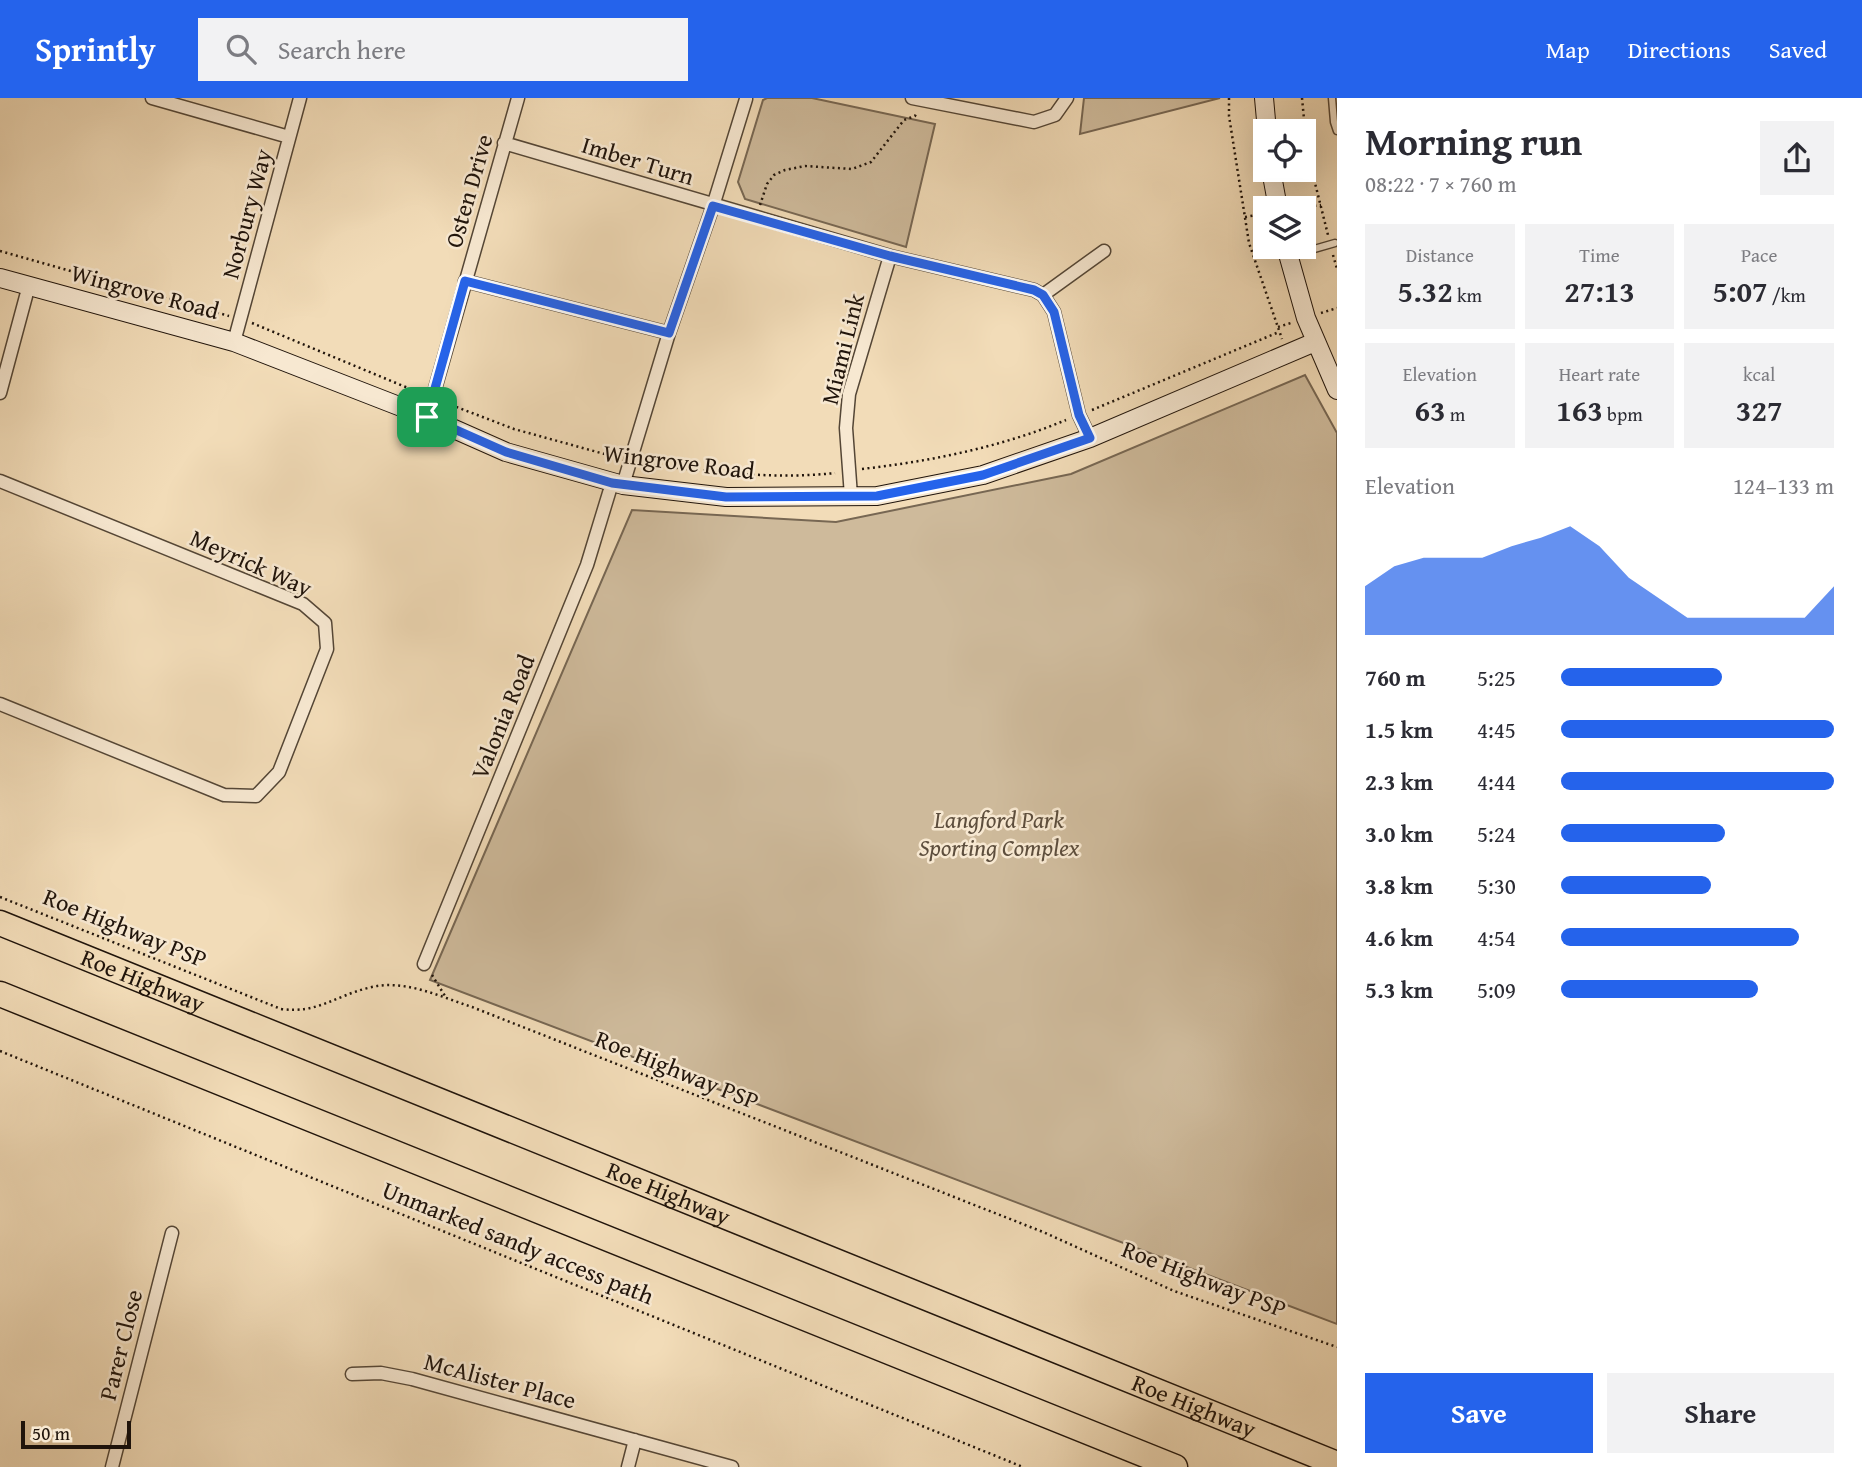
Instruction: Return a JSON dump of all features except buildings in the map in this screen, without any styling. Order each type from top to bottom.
[{"type":"highway","name":"Roe Highway","points":[[0,923],[1337,1464]]},
{"type":"highway","points":[[0,994],[1175,1467]]},
{"type":"street","name":"Norbury Way","points":[[152,98],[289,137]]},
{"type":"street","name":"Norbury Way","points":[[234,342],[300,98]]},
{"type":"street","name":"Osten Drive","points":[[427,417],[518,98]]},
{"type":"street","points":[[915,98],[1034,122],[1055,115],[1066,98]]},
{"type":"street","points":[[1264,98],[1266,119]]},
{"type":"street","name":"Valonia Road","points":[[424,964],[587,565],[617,484],[629,461],[746,99]]},
{"type":"street","name":"Imber Turn","points":[[504,143],[890,256],[1034,290],[1043,295]]},
{"type":"street","points":[[1090,438],[1079,415],[1054,312],[1043,295],[1104,251]]},
{"type":"street","name":"Miami Link","points":[[851,496],[846,428],[849,394],[890,256]]},
{"type":"street","points":[[1289,259],[1315,342],[1337,390]]},
{"type":"street","name":"Wingrove Road","points":[[0,278],[234,342],[427,417],[506,452],[617,484],[726,497],[877,496],[983,475],[1090,438],[1315,342]]},
{"type":"street","points":[[465,281],[669,333]]},
{"type":"street","points":[[0,394],[29,285]]},
{"type":"street","name":"Meyrick Way","points":[[0,481],[303,604],[325,623],[327,649],[279,772],[256,796],[224,795],[0,704]]},
{"type":"street","name":"Parer Close","points":[[112,1467],[172,1233]]},
{"type":"street","name":"McAlister Place","points":[[352,1374],[382,1373],[412,1379],[732,1467]]},
{"type":"street","points":[[628,1467],[635,1440]]},
{"type":"lane","points":[[1332,98],[1337,131]]},
{"type":"lane","points":[[1316,247],[1333,244]]},
{"type":"path","points":[[756,217],[767,184],[774,175],[805,166],[852,169],[871,162],[904,120],[915,116],[919,110],[915,98]]},
{"type":"path","points":[[1229,98],[1229,116],[1250,243],[1283,342]]},
{"type":"path","points":[[1302,98],[1307,151],[1333,244],[1337,269]]},
{"type":"path","points":[[1316,206],[1321,205]]},
{"type":"path","points":[[1245,217],[1253,216]]},
{"type":"path","name":"Roe Highway PSP","points":[[0,897],[281,1009],[298,1012],[323,1006],[367,988],[384,985],[401,984],[446,999],[1043,1232],[1174,1291],[1337,1347]]},
{"type":"path","points":[[424,964],[446,999]]},
{"type":"path","name":"Unmarked sandy access path","points":[[0,1051],[1023,1467]]},
{"type":"green space","points":[[812,98],[935,124],[906,247],[745,199],[738,182],[763,100]]},
{"type":"green space","points":[[1084,98],[1220,98],[1080,134]]},
{"type":"green space","name":"Langford Park Sporting Complex","points":[[1305,375],[1337,433],[1337,1324],[430,980],[632,510],[836,522],[1071,474]]},
{"type":"route","points":[[713,206],[890,256],[1034,290],[1043,295],[1054,312],[1079,415],[1090,438],[983,475],[877,496],[726,497],[612,483],[506,452],[427,417],[465,281],[669,333],[713,206]]}]
